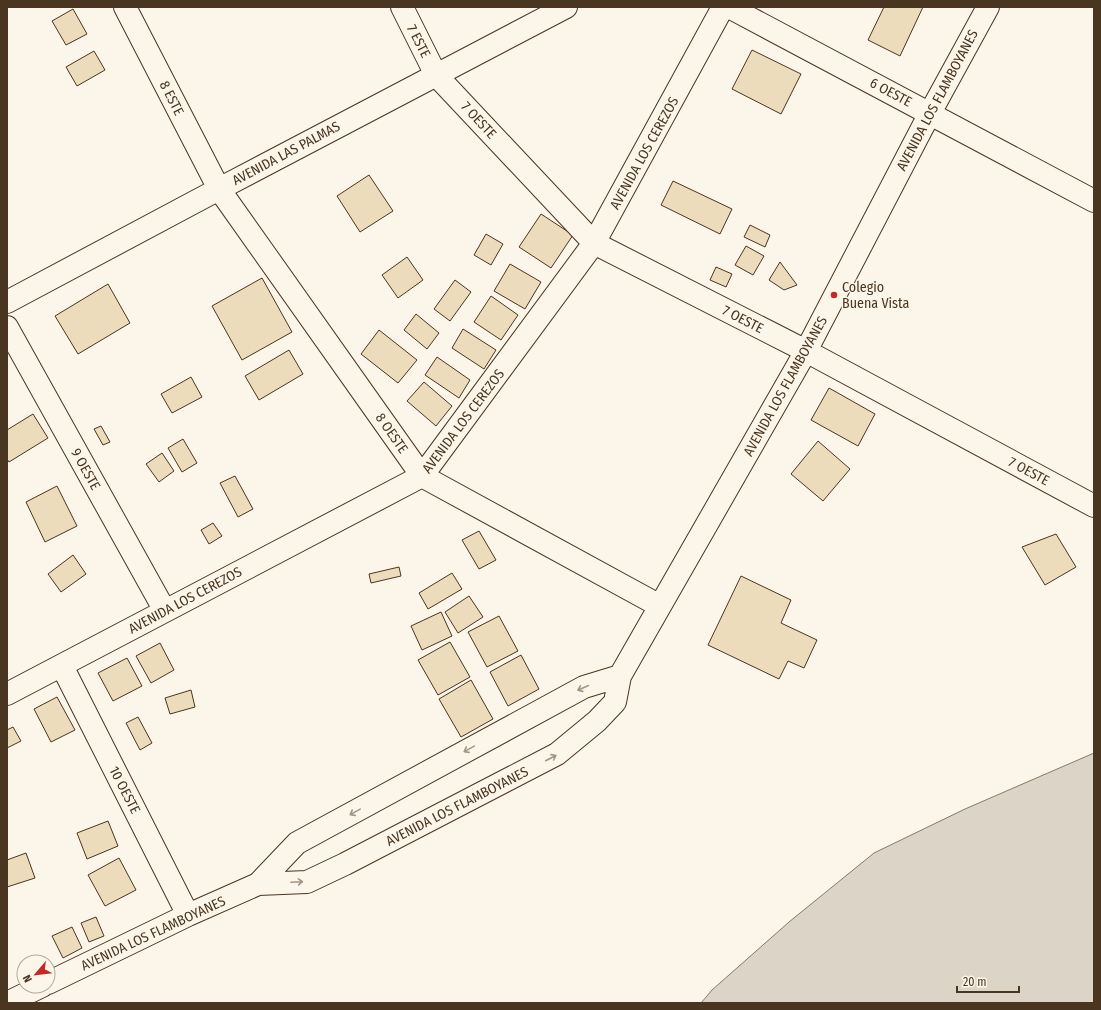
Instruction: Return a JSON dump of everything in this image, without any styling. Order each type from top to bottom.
[{"type":"street","name":"8 ESTE","points":[[126,7],[219,189]]},
{"type":"street","name":"7 ESTE","points":[[402,7],[436,74]]},
{"type":"street","name":"AVENIDA LAS PALMAS","points":[[7,302],[436,74],[566,7]]},
{"type":"street","name":"AVENIDA LOS CEREZOS","points":[[7,694],[422,476],[594,243],[723,7]]},
{"type":"street","name":"6 OESTE","points":[[729,7],[1094,201]]},
{"type":"street","name":"AVENIDA LOS FLAMBOYANES","points":[[56,979],[188,915],[258,884],[307,882],[352,860],[557,754],[597,720],[615,702],[620,676],[806,351],[930,113],[988,7]]},
{"type":"street","name":"7 OESTE","points":[[436,74],[594,243],[806,351],[1094,506]]},
{"type":"street","name":"8 OESTE","points":[[219,189],[422,476],[660,606]]},
{"type":"street","name":"9 OESTE","points":[[7,327],[164,612]]},
{"type":"street","name":"10 OESTE","points":[[62,666],[188,915]]},
{"type":"street","name":"AVENIDA LOS FLAMBOYANES","points":[[258,884],[297,843],[584,687],[620,676]]},
{"type":"street","points":[[7,1003],[26,994]]},
{"type":"shaded area","points":[[1094,753],[1094,1003],[701,1003],[712,990],[789,922],[874,853],[965,809]]},
{"type":"building","points":[[884,7],[923,7],[900,56],[868,40]]},
{"type":"building","points":[[73,9],[87,34],[66,45],[52,21]]},
{"type":"building","points":[[752,50],[801,74],[781,114],[732,89]]},
{"type":"building","points":[[94,51],[105,70],[77,86],[66,67]]},
{"type":"building","points":[[369,175],[393,211],[360,232],[337,196]]},
{"type":"building","points":[[673,181],[732,209],[720,234],[661,205]]},
{"type":"building","points":[[541,214],[573,235],[551,268],[519,247]]},
{"type":"building","points":[[750,225],[770,235],[765,247],[744,237]]},
{"type":"building","points":[[486,234],[503,244],[491,265],[474,255]]},
{"type":"building","points":[[746,246],[764,256],[753,275],[735,265]]},
{"type":"building","points":[[407,257],[423,280],[398,298],[382,275]]},
{"type":"building","points":[[780,262],[797,285],[784,290],[769,280]]},
{"type":"building","points":[[510,264],[541,282],[525,309],[494,291]]},
{"type":"building","points":[[716,267],[732,274],[726,287],[710,280]]},
{"type":"building","points":[[262,278],[292,332],[242,360],[212,306]]},
{"type":"building","points":[[455,280],[471,292],[450,321],[434,309]]},
{"type":"building","points":[[108,284],[130,323],[78,354],[55,316]]},
{"type":"building","points":[[491,296],[518,315],[501,340],[474,322]]},
{"type":"building","points":[[416,314],[439,333],[427,349],[404,330]]},
{"type":"building","points":[[463,329],[496,350],[484,369],[452,348]]},
{"type":"building","points":[[379,330],[417,360],[398,383],[361,354]]},
{"type":"building","points":[[289,350],[303,374],[259,400],[245,376]]},
{"type":"building","points":[[437,357],[470,380],[459,398],[425,375]]},
{"type":"building","points":[[191,377],[202,397],[172,413],[161,394]]},
{"type":"building","points":[[424,382],[452,406],[436,426],[407,401]]},
{"type":"building","points":[[829,388],[875,414],[858,446],[811,420]]},
{"type":"building","points":[[33,414],[48,438],[9,462],[7,459],[7,430]]},
{"type":"building","points":[[101,426],[110,442],[103,445],[94,429]]},
{"type":"building","points":[[183,439],[197,463],[182,472],[168,448]]},
{"type":"building","points":[[818,441],[850,469],[823,501],[791,474]]},
{"type":"building","points":[[162,453],[174,471],[159,482],[146,464]]},
{"type":"building","points":[[235,476],[253,509],[238,517],[220,483]]},
{"type":"building","points":[[57,486],[77,526],[45,542],[26,502]]},
{"type":"building","points":[[213,523],[222,536],[209,544],[201,530]]},
{"type":"building","points":[[479,531],[496,560],[479,569],[462,540]]},
{"type":"building","points":[[1056,534],[1076,567],[1045,585],[1022,547]]},
{"type":"building","points":[[73,555],[86,574],[61,592],[48,574]]},
{"type":"building","points":[[399,567],[401,576],[371,583],[369,574]]},
{"type":"building","points":[[452,573],[462,589],[428,609],[419,593]]},
{"type":"building","points":[[741,576],[791,600],[781,623],[817,640],[804,668],[788,661],[779,679],[708,645]]},
{"type":"building","points":[[469,596],[483,617],[458,633],[445,612]]},
{"type":"building","points":[[441,612],[452,636],[422,650],[411,626]]},
{"type":"building","points":[[499,616],[518,651],[487,667],[468,632]]},
{"type":"building","points":[[450,642],[470,677],[438,695],[418,660]]},
{"type":"building","points":[[160,643],[174,670],[151,683],[136,656]]},
{"type":"building","points":[[521,655],[539,689],[508,706],[490,672]]},
{"type":"building","points":[[127,658],[142,686],[113,701],[98,673]]},
{"type":"building","points":[[471,680],[493,719],[461,737],[439,699]]},
{"type":"building","points":[[191,690],[195,707],[170,714],[165,698]]},
{"type":"building","points":[[57,697],[75,730],[51,742],[34,709]]},
{"type":"building","points":[[138,717],[152,743],[140,750],[126,723]]},
{"type":"building","points":[[13,727],[21,741],[7,748],[7,730]]},
{"type":"building","points":[[108,821],[118,846],[87,859],[77,833]]},
{"type":"building","points":[[26,853],[35,878],[7,887],[7,860]]},
{"type":"building","points":[[119,858],[136,890],[105,906],[88,875]]},
{"type":"building","points":[[96,917],[104,936],[89,942],[81,923]]},
{"type":"building","points":[[72,927],[82,948],[63,958],[52,936]]},
{"type":"place","name":"Colegio Buena Vista","points":[[834,295]]}]
